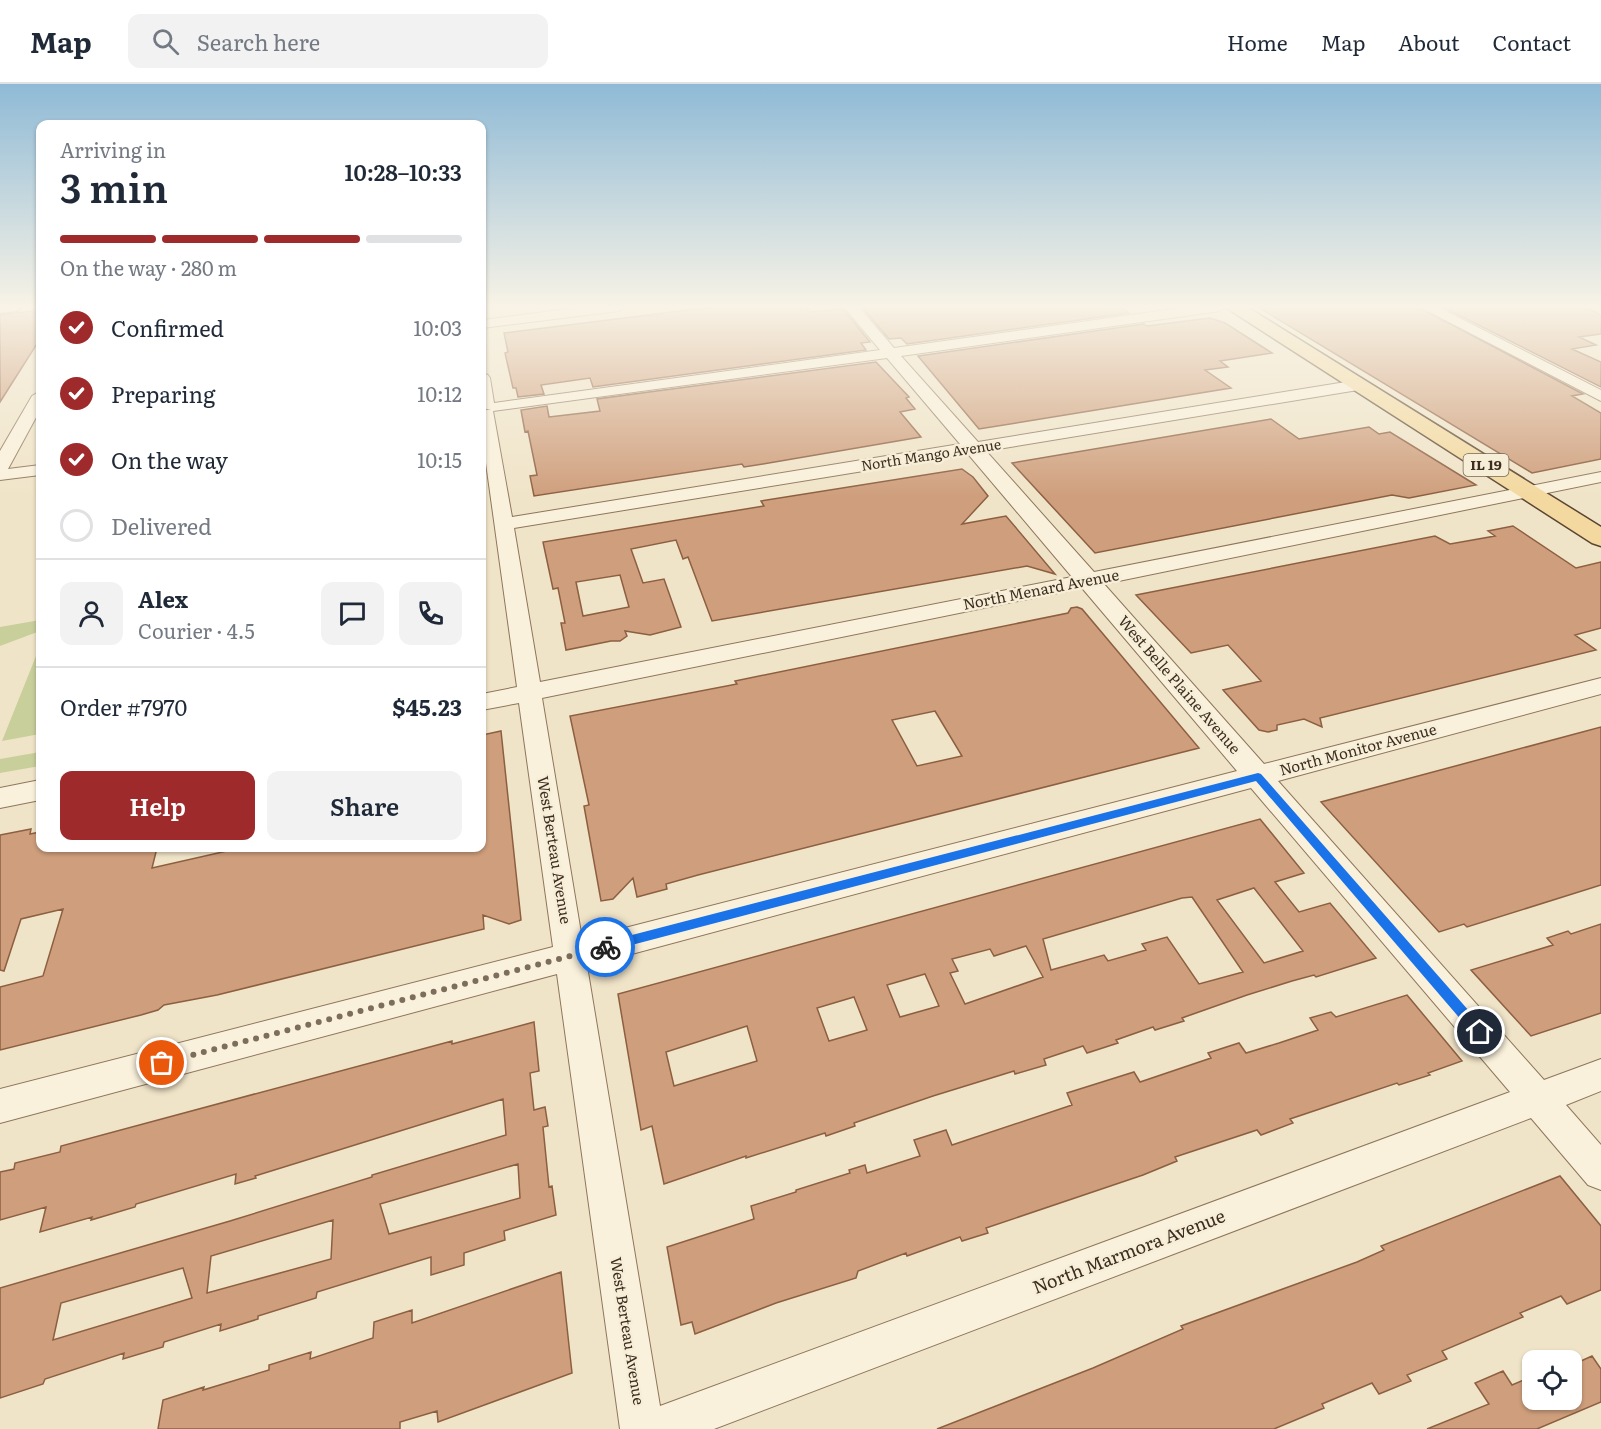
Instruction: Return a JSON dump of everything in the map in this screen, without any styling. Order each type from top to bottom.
[{"type":"main road","name":"IL 19","points":[[1334,370],[1601,537]]},
{"type":"street","points":[[486,409],[769,370]]},
{"type":"street","name":"West Belle Plaine Avenue","points":[[905,370],[1601,1172]]},
{"type":"street","points":[[1550,370],[1601,396]]},
{"type":"street","name":"North Mango Avenue","points":[[504,524],[1358,385]]},
{"type":"street","points":[[0,467],[36,403]]},
{"type":"street","name":"West Berteau Avenue","points":[[486,409],[642,1429]]},
{"type":"street","points":[[0,476],[36,471]]},
{"type":"street","name":"North Menard Avenue","points":[[486,701],[1601,477]]},
{"type":"street","name":"North Monitor Avenue","points":[[0,1106],[1601,686]]},
{"type":"street","points":[[0,798],[36,791]]},
{"type":"street","name":"North Marmora Avenue","points":[[657,1429],[1601,1075]]},
{"type":"green space","points":[[36,621],[36,632],[0,646],[0,627]]},
{"type":"green space","points":[[36,656],[36,735],[2,741]]},
{"type":"green space","points":[[36,753],[36,767],[0,773],[0,759]]},
{"type":"building","points":[[0,370],[20,370],[0,402]]},
{"type":"building","points":[[509,370],[720,370],[593,387],[590,378],[541,385],[544,394],[518,397],[516,388],[513,388]]},
{"type":"building","points":[[817,370],[883,370],[909,397],[906,398],[915,409],[900,412],[921,437],[744,467],[742,464],[534,496],[530,476],[537,475],[521,410],[547,406],[549,417],[600,411],[597,399]]},
{"type":"building","points":[[930,370],[1207,370],[1205,370],[1231,388],[979,429]]},
{"type":"building","points":[[1362,370],[1537,370],[1583,394],[1572,396],[1601,413],[1601,459],[1532,473]]},
{"type":"building","points":[[1567,370],[1601,370],[1601,387]]},
{"type":"building","points":[[1271,419],[1299,439],[1369,427],[1379,434],[1390,432],[1476,485],[1409,498],[1392,495],[1095,553],[1012,463]]},
{"type":"building","points":[[962,469],[973,477],[988,496],[962,524],[1006,516],[1055,574],[1027,566],[712,621],[688,557],[683,559],[676,540],[631,549],[643,583],[664,579],[681,627],[650,635],[625,631],[627,636],[620,641],[566,650],[561,623],[565,623],[558,588],[553,589],[543,542],[764,506],[761,501]],"holes":[[[620,575],[629,607],[583,616],[576,582]]]},
{"type":"building","points":[[1513,526],[1576,568],[1601,562],[1601,628],[1575,635],[1596,650],[1320,718],[1322,727],[1304,719],[1277,725],[1277,730],[1268,732],[1259,730],[1223,690],[1261,681],[1228,645],[1191,653],[1136,595],[1435,536],[1450,544],[1495,536],[1488,531]]},
{"type":"building","points":[[1071,608],[1082,609],[1199,748],[698,875],[666,884],[667,889],[637,897],[633,878],[613,899],[601,901],[584,806],[589,805],[570,716],[737,684],[735,681],[1068,613]],"holes":[[[935,711],[962,756],[917,766],[892,720]]]},
{"type":"building","points":[[1601,727],[1601,885],[1467,927],[1464,924],[1439,932],[1321,802]]},
{"type":"building","points":[[501,731],[521,920],[509,924],[483,915],[484,929],[217,995],[164,1005],[158,1010],[141,1015],[0,1050],[0,987],[43,976],[63,909],[21,919],[4,971],[0,970],[0,835],[31,829],[30,834],[36,833],[36,852],[156,852],[152,868],[222,852],[486,852],[486,734]]},
{"type":"building","points":[[1260,819],[1304,873],[1275,882],[1299,912],[1330,903],[1376,958],[1247,995],[1182,1018],[1184,1021],[1155,1030],[1153,1027],[1116,1040],[1118,1043],[1087,1053],[1083,1046],[1044,1059],[1046,1065],[1015,1074],[1014,1071],[933,1096],[854,1123],[855,1126],[826,1136],[825,1133],[746,1158],[746,1156],[664,1184],[652,1126],[641,1130],[618,994]],"holes":[[[1254,888],[1303,951],[1264,963],[1217,900]],[[1192,897],[1243,972],[1199,984],[1167,937],[1142,944],[1146,950],[1108,961],[1104,955],[1051,970],[1043,939]],[[1026,946],[1043,977],[965,1004],[950,973],[958,971],[952,959],[990,949],[994,956]],[[925,974],[939,1006],[900,1017],[887,985]],[[854,997],[867,1030],[829,1041],[817,1008]],[[747,1026],[757,1061],[674,1086],[666,1052]]]},
{"type":"building","points":[[1601,924],[1601,1013],[1531,1036],[1471,970],[1553,945],[1547,938],[1568,931],[1571,934]]},
{"type":"building","points":[[1407,995],[1462,1061],[1428,1073],[1430,1075],[1399,1085],[1397,1083],[1290,1119],[1293,1123],[1261,1135],[1257,1130],[1175,1157],[1177,1161],[1143,1175],[986,1228],[988,1233],[962,1241],[960,1237],[907,1256],[906,1253],[858,1271],[856,1278],[776,1303],[695,1334],[692,1322],[681,1325],[667,1247],[754,1219],[751,1206],[850,1173],[849,1170],[865,1165],[867,1173],[920,1156],[914,1140],[946,1130],[952,1145],[1072,1105],[1067,1093],[1134,1072],[1140,1082],[1211,1058],[1208,1053],[1239,1043],[1246,1053],[1318,1030],[1310,1018],[1331,1012],[1336,1017]]},
{"type":"building","points":[[534,1022],[539,1071],[530,1073],[534,1110],[545,1107],[548,1126],[543,1127],[549,1187],[552,1186],[556,1215],[504,1231],[505,1240],[464,1253],[464,1265],[431,1275],[431,1257],[317,1292],[316,1298],[258,1316],[258,1319],[220,1331],[221,1324],[164,1342],[163,1347],[123,1359],[124,1353],[45,1379],[43,1384],[0,1398],[0,1288],[230,1221],[506,1135],[503,1099],[255,1176],[256,1178],[235,1184],[236,1174],[136,1204],[135,1207],[40,1232],[46,1207],[0,1220],[0,1172],[14,1169],[15,1163],[60,1152],[61,1146],[452,1041],[452,1044]],"holes":[[[518,1164],[520,1198],[389,1234],[380,1204]],[[333,1220],[331,1259],[207,1293],[211,1256]],[[183,1268],[192,1298],[53,1340],[61,1303]]]},
{"type":"building","points":[[1560,1176],[1601,1226],[1601,1290],[1567,1304],[1561,1296],[1520,1313],[1523,1317],[1442,1351],[1447,1359],[1407,1375],[1411,1381],[1379,1394],[1372,1383],[1322,1404],[1324,1408],[1274,1429],[937,1429],[1093,1368],[1183,1329],[1181,1326],[1357,1262],[1384,1250],[1381,1246]]},
{"type":"building","points":[[561,1272],[572,1373],[438,1422],[437,1411],[400,1422],[400,1429],[158,1429],[163,1400],[269,1370],[269,1365],[311,1352],[310,1359],[373,1338],[374,1322],[412,1310],[412,1323]]},
{"type":"building","points":[[1592,1356],[1601,1369],[1601,1402],[1537,1429],[1427,1429],[1489,1404],[1475,1383],[1503,1371],[1512,1385],[1522,1381],[1522,1410],[1582,1410],[1582,1360]]},
{"type":"way so far","points":[[162,1063],[605,947]]},
{"type":"route","points":[[605,947],[1258,776],[1480,1032]]}]
